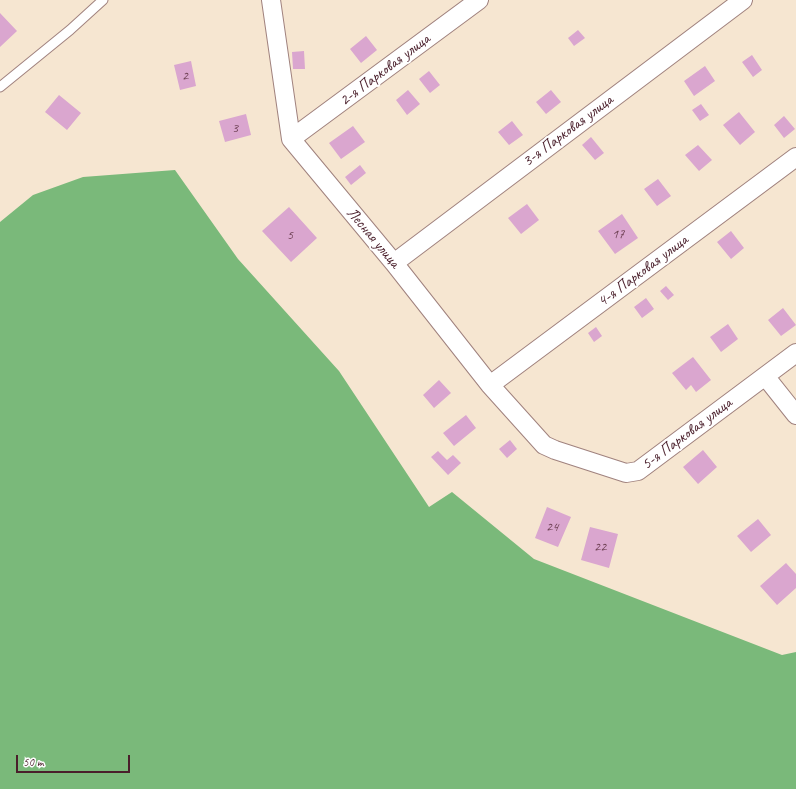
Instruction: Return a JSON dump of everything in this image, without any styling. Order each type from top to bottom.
[{"type":"street","points":[[271,0],[291,139]]},
{"type":"street","name":"2-я Парковая улица","points":[[291,139],[479,0]]},
{"type":"street","name":"3-я Парковая улица","points":[[394,263],[743,0]]},
{"type":"street","name":"Лесная улица","points":[[291,139],[394,263],[490,385],[544,445]]},
{"type":"street","name":"4-я Парковая улица","points":[[490,385],[796,158]]},
{"type":"street","name":"5-я Парковая улица","points":[[544,445],[626,473],[638,471],[796,353]]},
{"type":"street","points":[[765,376],[796,416]]},
{"type":"lane","points":[[0,86],[70,30],[103,0]]},
{"type":"green space","points":[[175,170],[238,259],[339,371],[429,507],[452,492],[534,559],[782,655],[796,652],[796,789],[0,789],[0,222],[33,195],[83,177]]},
{"type":"building","points":[[0,13],[17,31],[0,47]]},
{"type":"building","points":[[578,30],[585,38],[574,46],[568,38]]},
{"type":"building","points":[[366,36],[377,50],[361,63],[350,49]]},
{"type":"building","points":[[304,51],[305,69],[293,69],[292,52]]},
{"type":"building","points":[[752,55],[762,70],[753,77],[742,62]]},
{"type":"building","points":[[191,61],[196,86],[180,90],[174,65]]},
{"type":"building","points":[[705,66],[715,81],[694,96],[684,81]]},
{"type":"building","points":[[429,71],[440,85],[430,93],[419,79]]},
{"type":"building","points":[[408,90],[420,104],[407,115],[396,100]]},
{"type":"building","points":[[551,90],[561,102],[546,114],[536,102]]},
{"type":"building","points":[[59,95],[81,113],[67,130],[45,112]]},
{"type":"building","points":[[701,104],[709,115],[700,121],[692,110]]},
{"type":"building","points":[[739,112],[755,132],[740,145],[723,125]]},
{"type":"building","points":[[246,114],[251,135],[225,142],[219,121]]},
{"type":"building","points":[[784,116],[795,129],[784,138],[774,125]]},
{"type":"building","points":[[512,121],[523,135],[509,145],[498,132]]},
{"type":"building","points":[[353,126],[365,142],[341,159],[329,143]]},
{"type":"building","points":[[591,137],[604,153],[595,160],[582,145]]},
{"type":"building","points":[[698,145],[712,160],[699,171],[685,155]]},
{"type":"building","points":[[360,165],[366,173],[351,185],[345,177]]},
{"type":"building","points":[[658,179],[671,196],[657,206],[644,189]]},
{"type":"building","points":[[527,204],[539,220],[521,234],[508,218]]},
{"type":"building","points":[[289,207],[317,238],[291,262],[262,231]]},
{"type":"building","points":[[622,214],[638,238],[615,254],[598,231]]},
{"type":"building","points":[[731,231],[744,248],[731,259],[717,242]]},
{"type":"building","points":[[666,286],[674,295],[668,300],[660,291]]},
{"type":"building","points":[[646,298],[654,309],[642,318],[634,307]]},
{"type":"building","points":[[783,308],[796,325],[781,336],[768,320]]},
{"type":"building","points":[[728,324],[738,339],[721,352],[710,337]]},
{"type":"building","points":[[596,327],[602,336],[594,342],[588,333]]},
{"type":"building","points":[[693,357],[711,380],[696,392],[691,385],[686,390],[672,373]]},
{"type":"building","points":[[439,380],[451,393],[434,408],[423,395]]},
{"type":"building","points":[[466,415],[476,428],[454,446],[443,433]]},
{"type":"building","points":[[510,440],[517,449],[507,458],[499,449]]},
{"type":"building","points":[[703,450],[717,467],[698,484],[683,467]]},
{"type":"building","points":[[438,451],[447,460],[453,455],[461,463],[448,475],[431,457]]},
{"type":"building","points":[[547,507],[571,517],[558,547],[535,538]]},
{"type":"building","points":[[758,519],[771,535],[751,552],[737,536]]},
{"type":"building","points":[[590,527],[618,534],[609,568],[581,560]]},
{"type":"building","points":[[786,563],[796,574],[796,588],[777,605],[760,586]]}]
